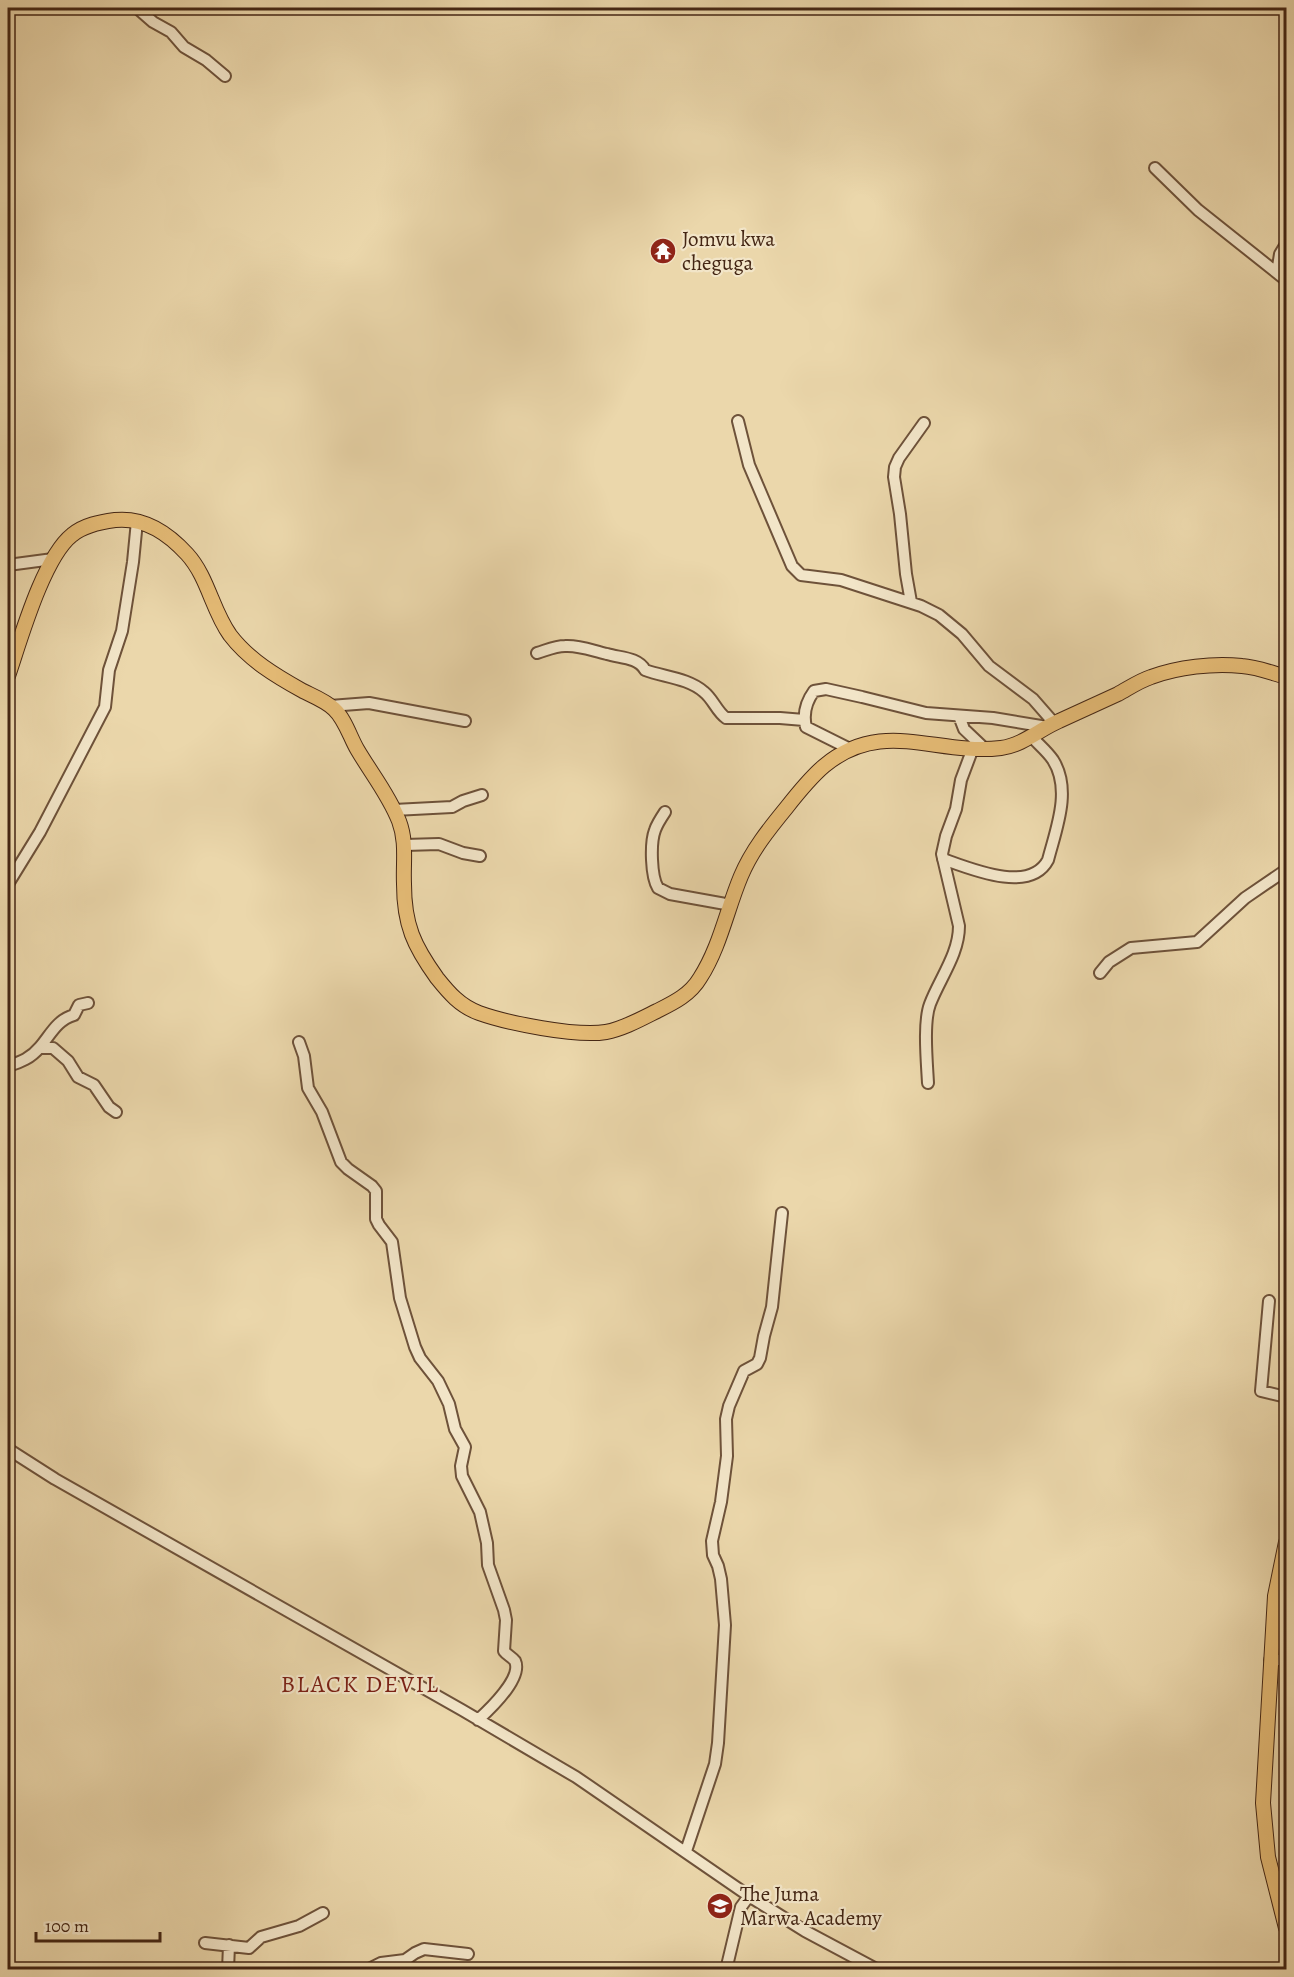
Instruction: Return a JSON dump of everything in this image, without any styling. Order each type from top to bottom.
[{"type":"main road","points":[[8,676],[35,597],[53,559],[67,539],[86,527],[115,520],[129,519],[158,530],[183,550],[192,561],[202,577],[222,623],[235,641],[270,672],[330,706],[342,718],[354,744],[400,822],[405,846],[405,903],[411,932],[422,956],[451,995],[475,1012],[563,1031],[598,1033],[615,1029],[664,1008],[686,994],[701,977],[718,940],[742,873],[764,835],[816,773],[850,748],[888,740],[979,748],[1010,746],[1150,677],[1188,668],[1242,666],[1287,677]]},
{"type":"main road","points":[[1287,1542],[1275,1596],[1263,1803],[1264,1830],[1270,1866],[1287,1928]]},
{"type":"street","points":[[137,8],[153,22],[171,32],[184,47],[206,60],[225,76]]},
{"type":"street","points":[[1155,168],[1198,210],[1287,280]]},
{"type":"street","points":[[1277,273],[1280,254],[1287,244]]},
{"type":"street","points":[[738,422],[749,465],[792,566],[797,572],[801,575],[835,579],[929,609],[962,634],[990,666],[1033,699],[1050,725]]},
{"type":"street","points":[[911,602],[894,477],[899,458],[924,423]]},
{"type":"street","points":[[8,884],[40,832],[105,707],[109,670],[122,632],[134,562],[137,521]]},
{"type":"street","points":[[8,565],[53,559]]},
{"type":"street","points":[[537,653],[569,645],[620,656],[642,665],[645,670],[670,676],[702,690],[726,718],[769,717],[804,720]]},
{"type":"street","points":[[850,748],[808,729],[804,720],[811,694],[819,689],[926,713],[1050,725]]},
{"type":"street","points":[[330,706],[369,703],[465,721]]},
{"type":"street","points":[[928,1083],[929,1005],[947,971],[959,936],[959,926],[943,859],[944,846],[956,809],[961,780],[979,748],[963,728],[959,716]]},
{"type":"street","points":[[943,859],[1000,876],[1031,876],[1039,873],[1044,867],[1062,811],[1062,794],[1056,765],[1031,736]]},
{"type":"street","points":[[394,810],[452,807],[482,795]]},
{"type":"street","points":[[665,812],[655,829],[653,840],[655,881],[658,888],[670,894],[731,905]]},
{"type":"street","points":[[405,846],[439,844],[463,853],[480,856]]},
{"type":"street","points":[[1100,973],[1110,962],[1131,948],[1197,942],[1245,898],[1287,870]]},
{"type":"street","points":[[8,1066],[24,1061],[39,1048],[64,1018],[74,1015],[79,1005],[88,1003]]},
{"type":"street","points":[[299,1042],[304,1056],[308,1088],[322,1112],[341,1162],[376,1191],[376,1219],[393,1242],[400,1298],[415,1347],[420,1359],[438,1382],[449,1404],[455,1429],[465,1447],[461,1466],[462,1476],[480,1512],[487,1543],[488,1565],[506,1620],[504,1651],[516,1667],[513,1678],[502,1696],[478,1720]]},
{"type":"street","points":[[39,1048],[53,1048],[68,1061],[78,1077],[94,1085],[109,1107],[116,1112]]},
{"type":"street","points":[[686,1851],[715,1764],[718,1743],[725,1639],[724,1597],[718,1566],[712,1551],[712,1541],[721,1502],[727,1456],[726,1419],[744,1371],[757,1364],[760,1358],[772,1306],[782,1213]]},
{"type":"street","points":[[1269,1302],[1262,1391],[1287,1397]]},
{"type":"street","points":[[8,1449],[55,1479],[576,1777],[748,1896],[878,1970]]},
{"type":"street","points":[[1270,1660],[1287,1660]]},
{"type":"street","points":[[726,1970],[741,1908],[748,1896]]},
{"type":"street","points":[[205,1943],[249,1948],[261,1937],[299,1926],[322,1913]]},
{"type":"street","points":[[228,1970],[229,1945]]},
{"type":"street","points":[[367,1970],[381,1963],[405,1960],[423,1949],[468,1954]]},
{"type":"place","name":"Jomvu kwa cheguga","points":[[663,251]]},
{"type":"place","name":"The Juma Marwa Academy","points":[[720,1906]]},
{"type":"district","name":"BLACK DEVIL","points":[[360,1684]]}]
